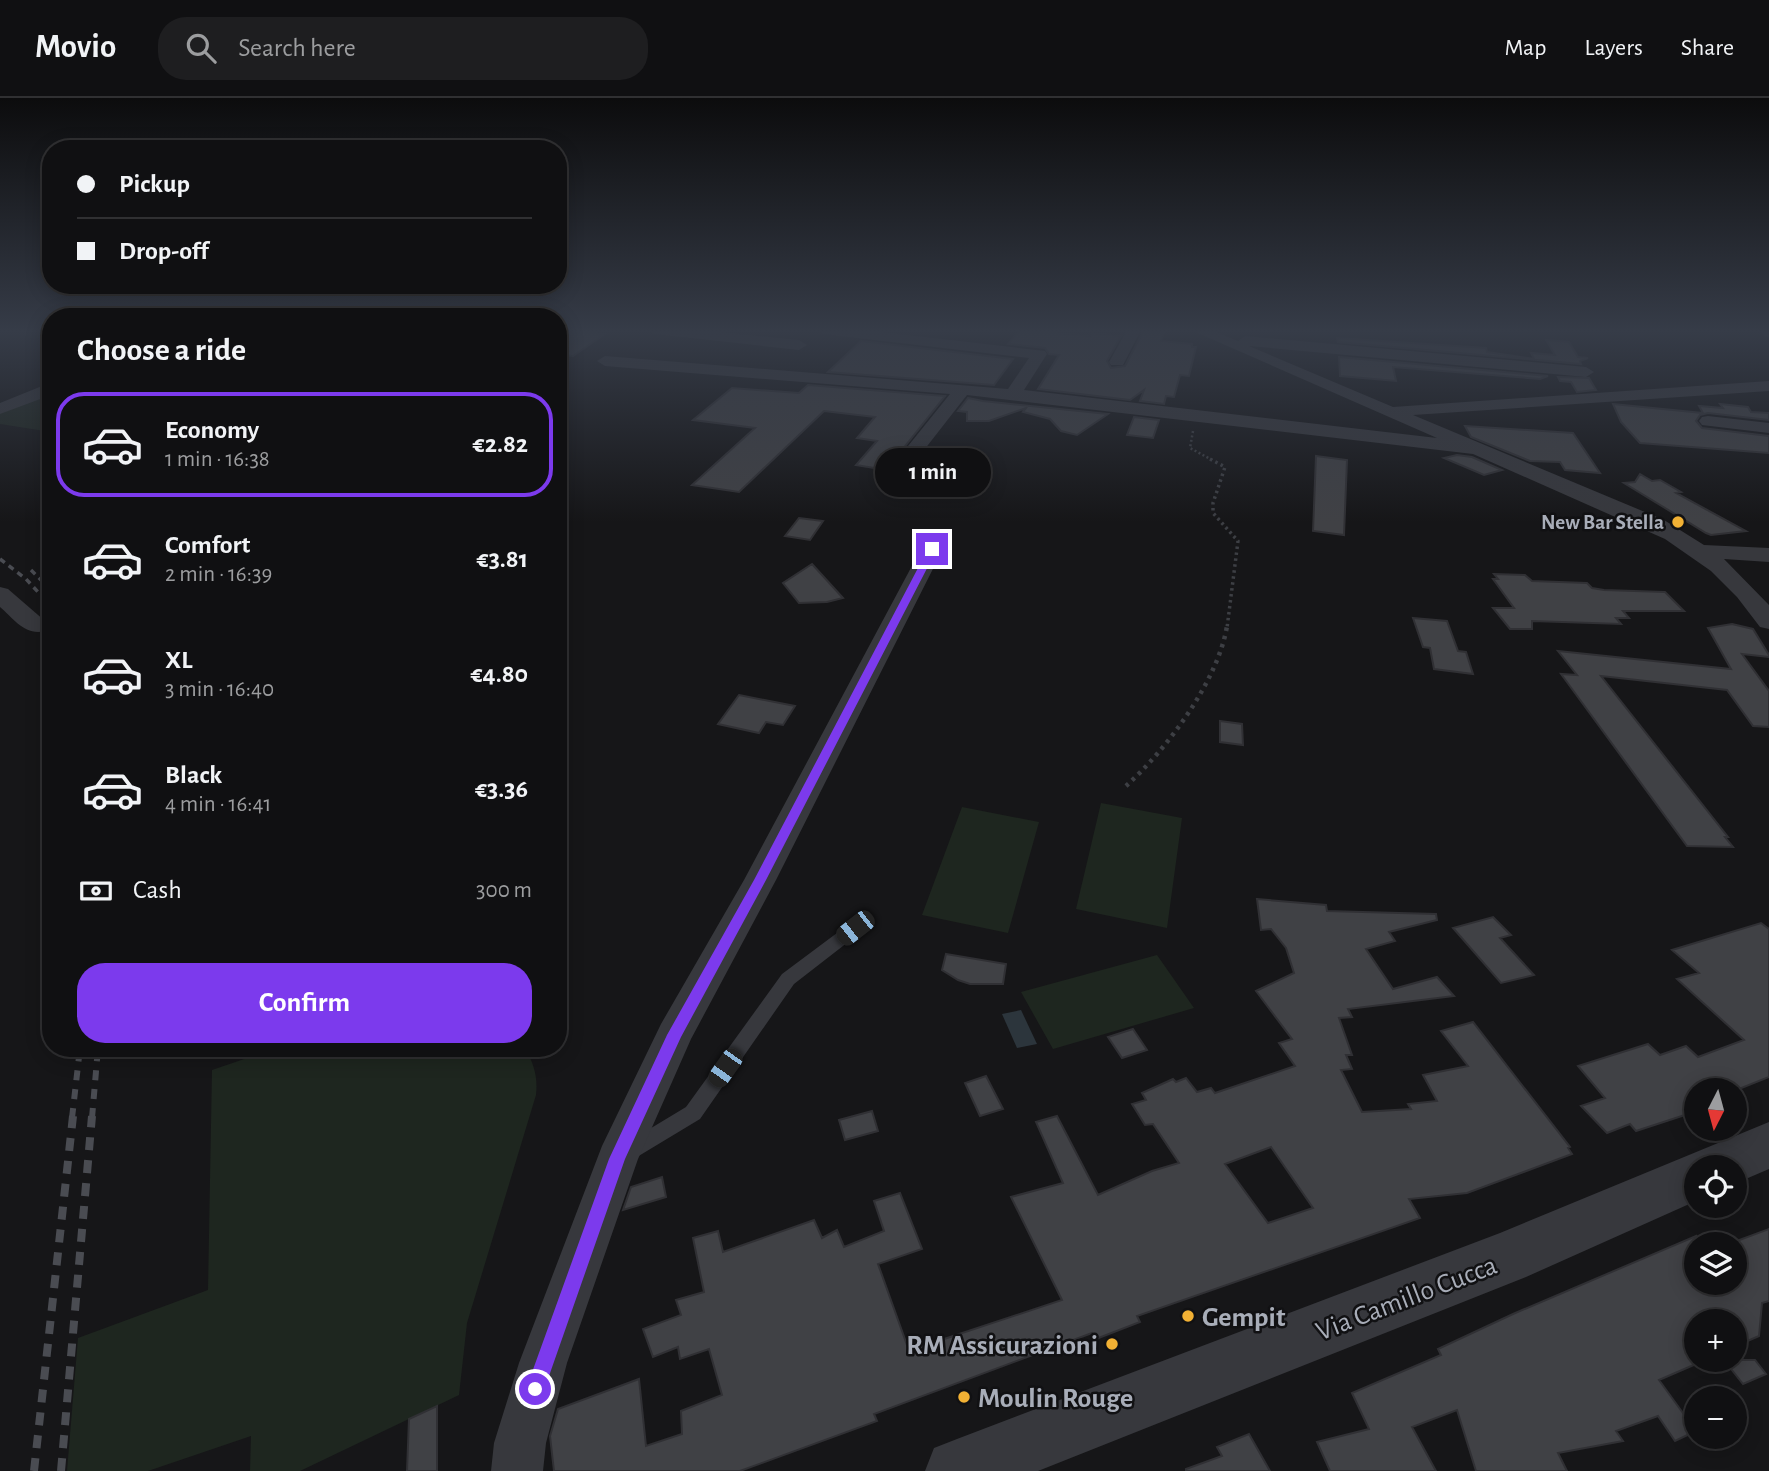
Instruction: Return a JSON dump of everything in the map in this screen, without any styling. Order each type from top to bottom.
[{"type":"street","points":[[0,409],[38,394]]},
{"type":"street","points":[[889,482],[959,394]]},
{"type":"street","points":[[1014,394],[1480,449]]},
{"type":"street","points":[[1351,394],[1623,509],[1679,537],[1700,551],[1748,593],[1769,621]]},
{"type":"street","points":[[1391,411],[1647,394]]},
{"type":"street","points":[[1708,421],[1769,428]]},
{"type":"street","points":[[517,1471],[520,1443],[543,1363],[617,1159],[687,1010],[760,880],[932,549]]},
{"type":"street","points":[[1700,551],[1769,555]]},
{"type":"street","points":[[0,594],[36,626]]},
{"type":"street","points":[[1745,1155],[1769,1145]]},
{"type":"street","name":"Via Camillo Cucca","points":[[957,1471],[1506,1258],[1684,1181]]},
{"type":"lane","points":[[617,1159],[693,1113],[788,979],[855,928]]},
{"type":"path","points":[[1126,786],[1149,765],[1212,677],[1227,630],[1238,541],[1213,513],[1213,503],[1225,467],[1190,448],[1196,416]]},
{"type":"shaded area","points":[[42,396],[42,431],[0,424],[0,412]]},
{"type":"shaded area","points":[[1101,803],[1182,818],[1167,928],[1076,909]]},
{"type":"shaded area","points":[[962,807],[1039,822],[1008,933],[922,915]]},
{"type":"shaded area","points":[[1157,955],[1194,1008],[1053,1049],[1021,992]]},
{"type":"shaded area","points":[[1021,1010],[1037,1044],[1017,1048],[1002,1014]]},
{"type":"shaded area","points":[[250,1057],[529,1057],[536,1076],[536,1095],[467,1323],[459,1395],[300,1471],[250,1471],[251,1436],[148,1471],[67,1471],[78,1338],[208,1290],[212,1070]]},
{"type":"building","points":[[725,394],[945,396],[886,470],[856,465],[877,441],[857,438],[875,417],[824,411],[739,492],[692,485],[755,428],[693,420]]},
{"type":"building","points":[[1080,394],[1138,394],[1130,400]]},
{"type":"building","points":[[1143,394],[1175,394],[1174,397],[1166,396],[1164,404],[1140,401]]},
{"type":"building","points":[[968,398],[1108,414],[1077,435],[1061,431],[1050,419],[1023,412],[1026,408],[989,421],[967,421],[967,412],[958,411]]},
{"type":"building","points":[[1613,404],[1703,413],[1699,406],[1723,408],[1720,404],[1748,407],[1751,412],[1769,413],[1769,420],[1708,413],[1700,415],[1696,421],[1702,428],[1769,436],[1769,453],[1640,443],[1621,422]]},
{"type":"building","points":[[1134,417],[1159,420],[1153,438],[1127,435]]},
{"type":"building","points":[[1465,426],[1573,433],[1600,473],[1565,470],[1560,462],[1530,461],[1471,437]]},
{"type":"building","points":[[1457,455],[1472,457],[1502,470],[1484,475],[1444,458]]},
{"type":"building","points":[[1316,456],[1347,460],[1344,535],[1313,531]]},
{"type":"building","points":[[1640,474],[1652,481],[1660,480],[1681,492],[1676,493],[1746,531],[1711,535],[1706,533],[1624,483],[1635,482]]},
{"type":"building","points":[[799,518],[823,521],[810,540],[785,536]]},
{"type":"building","points":[[812,564],[843,598],[827,602],[799,603],[783,583]]},
{"type":"building","points":[[1494,574],[1525,575],[1532,581],[1587,583],[1592,588],[1604,590],[1665,592],[1684,611],[1623,611],[1629,618],[1616,618],[1621,624],[1532,621],[1532,629],[1510,629],[1493,608],[1514,608],[1493,579],[1498,579]]},
{"type":"building","points":[[1413,618],[1447,621],[1458,651],[1466,652],[1473,674],[1434,669],[1430,648],[1423,647]]},
{"type":"building","points":[[1732,624],[1753,629],[1769,655],[1742,654],[1769,691],[1769,727],[1753,726],[1727,690],[1601,676],[1728,837],[1725,837],[1733,847],[1687,846],[1561,674],[1577,675],[1558,651],[1731,669],[1708,628]]},
{"type":"building","points":[[739,695],[795,706],[783,725],[766,722],[759,733],[718,724]]},
{"type":"building","points":[[1220,721],[1242,724],[1243,745],[1220,742]]},
{"type":"building","points":[[1257,899],[1326,905],[1327,911],[1436,914],[1437,920],[1389,932],[1395,941],[1366,949],[1393,989],[1437,977],[1454,996],[1348,1009],[1352,1017],[1339,1018],[1352,1055],[1346,1055],[1352,1069],[1341,1070],[1362,1112],[1411,1109],[1408,1104],[1437,1101],[1423,1075],[1468,1066],[1441,1031],[1473,1022],[1570,1147],[1568,1148],[1572,1154],[1467,1193],[1409,1199],[1420,1218],[1137,1316],[1140,1322],[1096,1339],[1092,1333],[874,1414],[877,1421],[740,1471],[554,1471],[550,1436],[558,1409],[639,1379],[646,1446],[682,1434],[681,1411],[722,1395],[709,1349],[680,1359],[678,1347],[653,1357],[643,1329],[681,1315],[676,1300],[704,1292],[693,1238],[718,1231],[723,1252],[814,1220],[822,1238],[837,1230],[844,1247],[884,1231],[874,1201],[900,1193],[922,1249],[878,1264],[907,1345],[926,1339],[929,1344],[1062,1300],[1011,1197],[1063,1183],[1036,1122],[1057,1116],[1098,1195],[1152,1171],[1179,1163],[1153,1124],[1145,1125],[1132,1104],[1146,1100],[1142,1093],[1173,1079],[1176,1082],[1186,1078],[1197,1092],[1211,1088],[1215,1093],[1295,1066],[1279,1043],[1292,1039],[1256,991],[1294,973],[1286,948],[1271,929],[1261,930]],"holes":[[[1271,1147],[1313,1208],[1268,1223],[1225,1164]]]},
{"type":"building","points":[[1493,917],[1511,935],[1500,938],[1534,975],[1501,983],[1453,928]]},
{"type":"building","points":[[1761,923],[1769,929],[1769,1077],[1747,1086],[1747,1078],[1684,1078],[1684,1115],[1636,1131],[1630,1124],[1607,1133],[1581,1106],[1605,1098],[1578,1066],[1648,1044],[1660,1055],[1686,1046],[1698,1057],[1744,1040],[1677,979],[1699,973],[1672,950]]},
{"type":"building","points":[[946,954],[1006,964],[1003,984],[970,984],[958,980],[942,970]]},
{"type":"building","points":[[1133,1029],[1147,1050],[1122,1058],[1108,1037]]},
{"type":"building","points":[[986,1076],[1003,1109],[980,1116],[965,1083]]},
{"type":"building","points":[[872,1111],[878,1131],[845,1140],[839,1120]]},
{"type":"building","points":[[662,1177],[666,1197],[623,1210],[631,1187]]},
{"type":"building","points":[[1769,1229],[1769,1301],[1762,1303],[1759,1336],[1747,1341],[1747,1309],[1684,1309],[1684,1369],[1659,1380],[1684,1414],[1684,1437],[1675,1441],[1658,1416],[1616,1431],[1623,1441],[1558,1453],[1567,1471],[1476,1471],[1457,1410],[1412,1427],[1436,1471],[1330,1471],[1317,1442],[1369,1429],[1352,1393],[1441,1355],[1438,1349],[1513,1314],[1684,1241],[1684,1295],[1747,1295],[1747,1237]]},
{"type":"building","points":[[1747,1360],[1755,1360],[1766,1374],[1743,1384],[1734,1372],[1747,1372]]},
{"type":"building","points":[[437,1406],[437,1471],[407,1471],[409,1419]]},
{"type":"building","points":[[1249,1434],[1270,1471],[1186,1471],[1222,1456],[1217,1447]]},
{"type":"railway","points":[[0,559],[26,579],[42,596]]},
{"type":"railway","points":[[31,570],[42,581]]},
{"type":"railway","points":[[72,1118],[79,1057]]},
{"type":"railway","points":[[92,1118],[97,1057]]},
{"type":"railway","points":[[34,1471],[73,1116]]},
{"type":"railway","points":[[61,1471],[92,1116]]},
{"type":"place","name":"New Bar Stella","points":[[1678,522]]},
{"type":"place","name":"Gempit","points":[[1188,1316]]},
{"type":"place","name":"RM Assicurazioni","points":[[1112,1344]]},
{"type":"place","name":"Moulin Rouge","points":[[964,1397]]},
{"type":"route","points":[[535,1389],[617,1159],[674,1035],[866,681],[932,549]]}]
